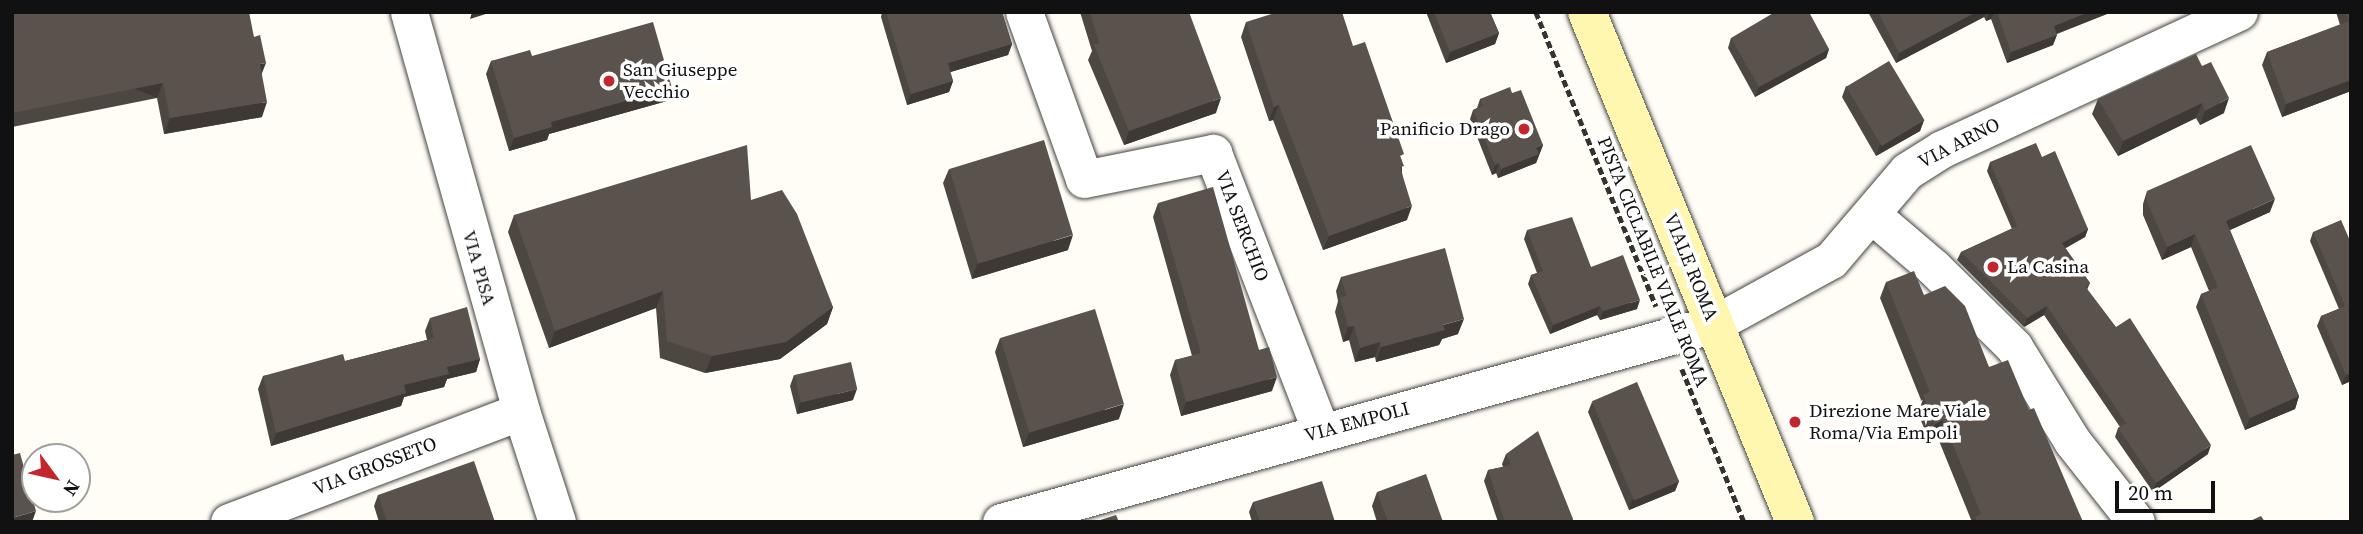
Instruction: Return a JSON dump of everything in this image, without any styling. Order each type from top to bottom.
[{"type":"main road","name":"VIALE ROMA","points":[[1587,12],[1795,522]]},
{"type":"street","name":"VIA PISA","points":[[409,12],[520,411],[557,522]]},
{"type":"street","name":"VIA SERCHIO","points":[[1024,12],[1084,179],[1213,153],[1321,431]]},
{"type":"street","name":"VIA ARNO","points":[[1714,324],[1830,260],[1907,171],[1942,149],[2239,12]]},
{"type":"street","points":[[1871,214],[1933,267],[2014,347],[2072,441],[2136,522]]},
{"type":"street","name":"VIA EMPOLI","points":[[1001,522],[1714,324]]},
{"type":"street","name":"VIA GROSSETO","points":[[229,522],[520,411]]},
{"type":"path","name":"PISTA CICLABILE VIALE ROMA","points":[[1536,12],[1744,522]]},
{"type":"building","points":[[12,12],[249,12],[254,37],[260,35],[266,63],[260,64],[267,102],[170,118],[163,83],[12,113]]},
{"type":"building","points":[[886,12],[1002,12],[1012,44],[948,63],[953,81],[911,94]]},
{"type":"building","points":[[1090,12],[1189,12],[1221,98],[1129,131],[1094,45],[1099,43]]},
{"type":"building","points":[[1278,12],[1342,12],[1353,46],[1365,42],[1404,154],[1400,156],[1404,166],[1400,167],[1412,206],[1329,236],[1279,105],[1274,107],[1246,22]]},
{"type":"building","points":[[1434,12],[1490,12],[1499,33],[1450,52]]},
{"type":"building","points":[[1775,12],[1809,12],[1829,49],[1759,87],[1731,38]]},
{"type":"building","points":[[1878,12],[1976,12],[1899,53]]},
{"type":"building","points":[[1997,12],[2089,12],[2054,26],[2057,35],[2011,52]]},
{"type":"building","points":[[2345,12],[2351,12],[2351,80],[2286,104],[2267,52],[2349,21]]},
{"type":"building","points":[[653,22],[672,88],[551,122],[552,127],[514,138],[491,61],[530,50],[532,56]]},
{"type":"building","points":[[2196,54],[2202,66],[2211,62],[2229,98],[2205,111],[2202,103],[2123,141],[2098,99]]},
{"type":"building","points":[[1889,61],[1925,120],[1882,146],[1846,87]]},
{"type":"building","points":[[1510,87],[1512,93],[1521,90],[1543,145],[1536,148],[1539,154],[1501,169],[1499,163],[1495,165],[1473,110],[1483,106],[1480,99]]},
{"type":"building","points":[[1044,140],[1073,235],[978,264],[949,169]]},
{"type":"building","points":[[2036,143],[2042,157],[2055,151],[2088,229],[2062,243],[2090,283],[2085,286],[2116,327],[2130,318],[2211,445],[2156,483],[2118,428],[2126,423],[2047,306],[2027,318],[1961,252],[2017,226],[1990,162]]},
{"type":"building","points":[[747,145],[751,200],[782,190],[797,214],[833,307],[786,342],[712,356],[667,341],[663,291],[555,331],[514,215]]},
{"type":"building","points":[[2251,145],[2275,199],[2226,221],[2299,396],[2250,418],[2201,294],[2218,287],[2195,234],[2167,247],[2147,202],[2147,191]]},
{"type":"building","points":[[1213,187],[1259,350],[1269,347],[1277,377],[1186,402],[1175,360],[1201,353],[1158,203]]},
{"type":"building","points":[[1572,217],[1591,267],[1623,255],[1640,300],[1603,311],[1600,306],[1553,325],[1531,275],[1543,271],[1527,230]]},
{"type":"building","points":[[2341,220],[2351,243],[2351,373],[2346,375],[2321,316],[2345,306],[2313,232]]},
{"type":"building","points":[[1445,248],[1464,319],[1443,325],[1445,330],[1381,347],[1380,342],[1360,348],[1354,326],[1348,327],[1340,297],[1346,296],[1341,277]]},
{"type":"building","points":[[1914,271],[1924,295],[1945,286],[1965,306],[1989,367],[2008,360],[2029,410],[2034,408],[2083,522],[1977,522],[1975,517],[1981,514],[1943,420],[1935,424],[1923,395],[1930,392],[1886,282]]},
{"type":"building","points":[[467,307],[480,359],[447,367],[449,374],[404,385],[406,393],[276,433],[263,376],[343,354],[345,361],[434,338],[430,318]]},
{"type":"building","points":[[1095,309],[1124,404],[1029,433],[1000,338]]},
{"type":"building","points":[[851,362],[857,389],[801,402],[794,375]]},
{"type":"building","points":[[1637,382],[1679,481],[1634,501],[1592,401]]},
{"type":"building","points":[[1538,431],[1573,519],[1567,522],[1505,522],[1488,470],[1511,465],[1506,454]]},
{"type":"building","points":[[20,453],[21,513],[29,513],[12,518],[12,455]]},
{"type":"building","points":[[474,461],[495,522],[387,522],[378,495]]},
{"type":"building","points":[[1426,474],[1443,522],[1388,522],[1377,492]]},
{"type":"building","points":[[1322,481],[1335,522],[1260,522],[1253,502]]},
{"type":"building","points":[[1116,515],[1119,522],[1094,522]]},
{"type":"building","points":[[2261,516],[2265,522],[2248,522]]},
{"type":"place","name":"San Giuseppe Vecchio","points":[[609,81]]},
{"type":"place","name":"Panificio Drago","points":[[1524,129]]},
{"type":"place","name":"La Casina","points":[[1993,267]]},
{"type":"place","name":"Direzione Mare Viale Roma/Via Empoli","points":[[1795,422]]}]
